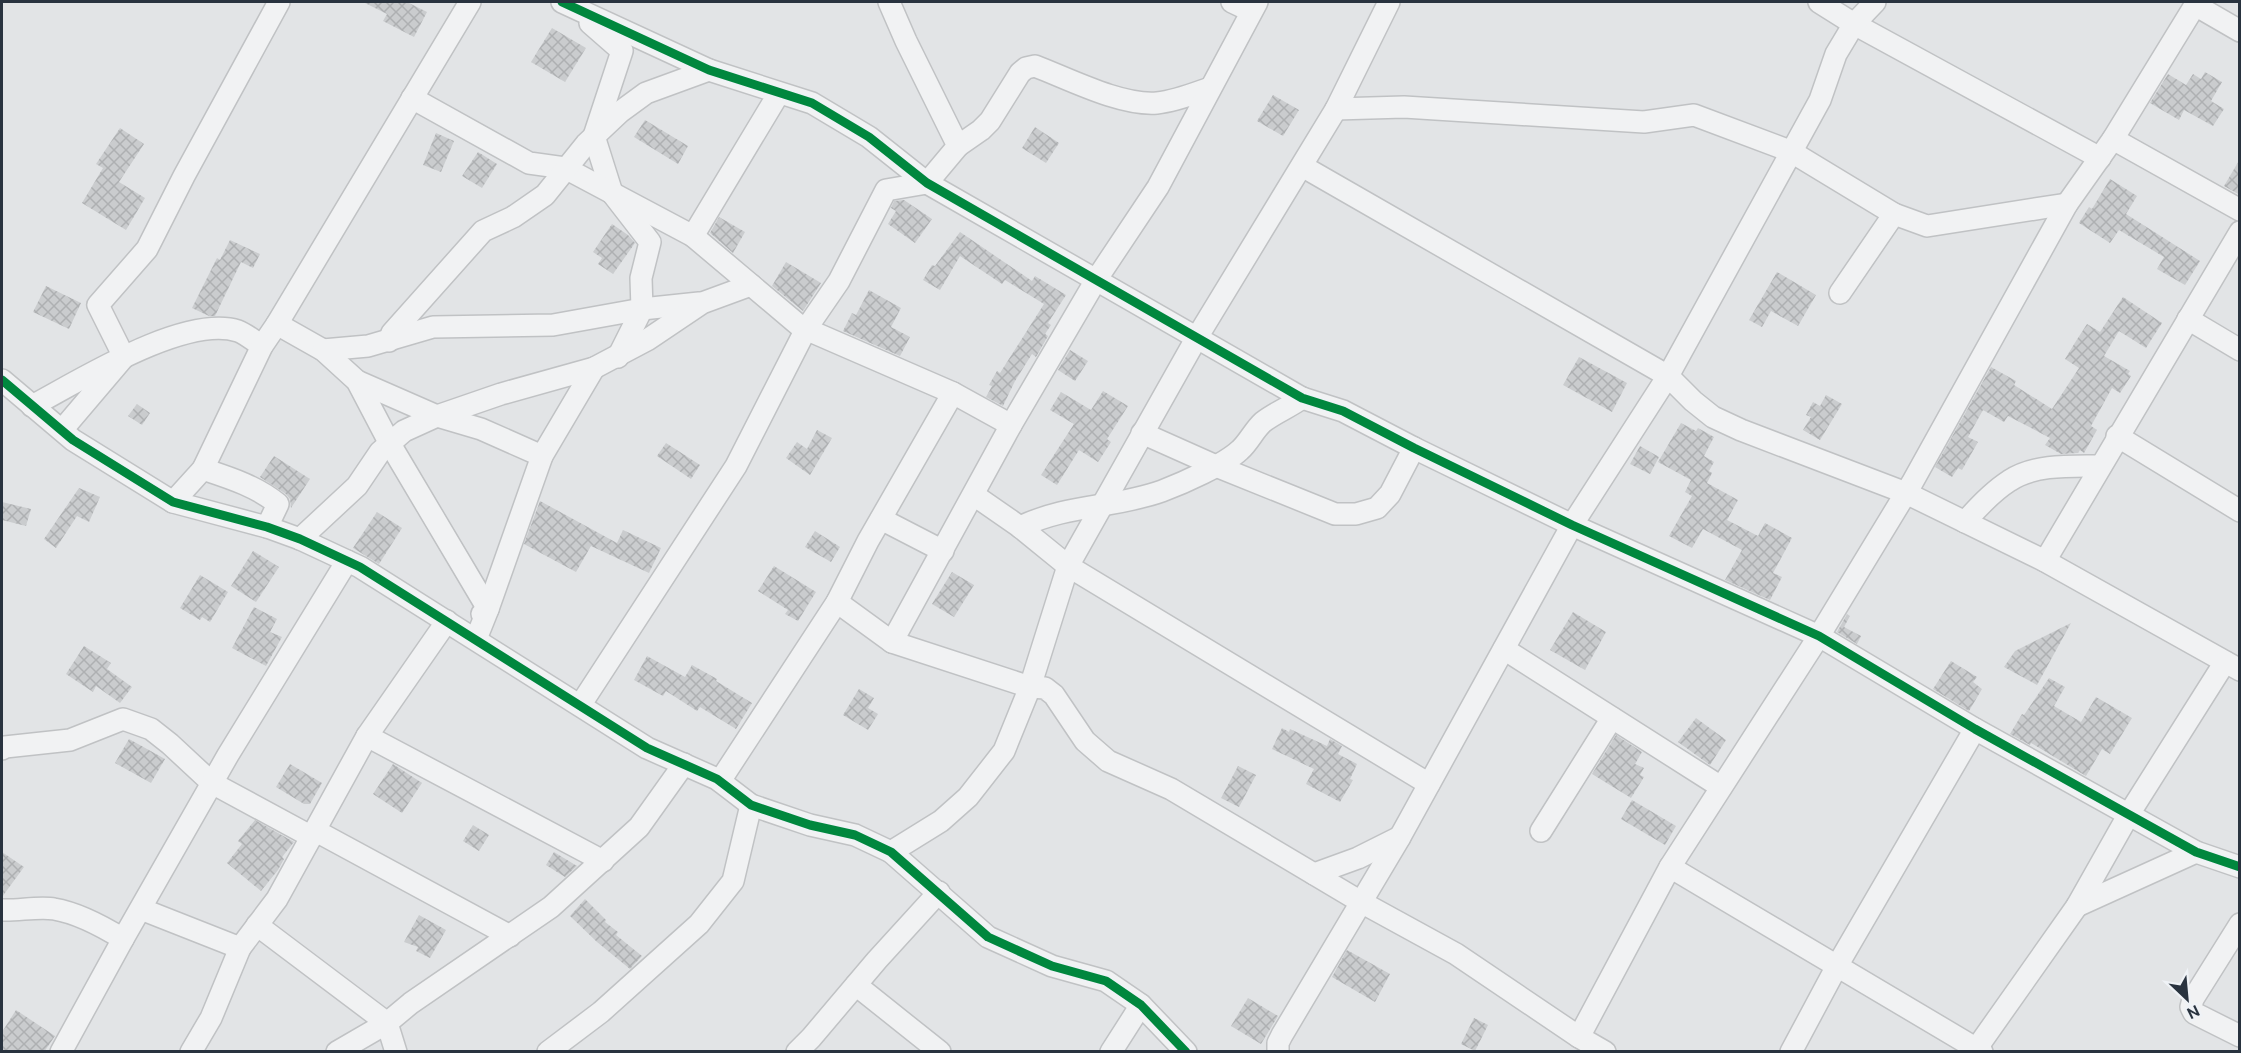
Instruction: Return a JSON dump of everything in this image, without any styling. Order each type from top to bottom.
[{"type":"street","points":[[124,357],[98,305],[147,249],[279,2]]},
{"type":"street","points":[[173,502],[203,469],[262,345],[277,324],[470,2]]},
{"type":"street","points":[[889,2],[958,146]]},
{"type":"street","points":[[892,642],[1011,425],[1096,280],[1158,187],[1254,6],[1232,2]]},
{"type":"street","points":[[891,852],[941,821],[968,797],[1004,751],[1030,687],[1068,566],[1196,339],[1336,109],[1389,2]]},
{"type":"street","points":[[1819,2],[1854,24],[2100,158]]},
{"type":"street","points":[[1278,1052],[1278,1043],[1282,1035],[1400,837],[1572,525],[1668,376],[1820,100],[1836,54],[1854,24],[1875,2]]},
{"type":"street","points":[[1579,1037],[1670,867],[1819,636],[1906,493],[2067,204],[2113,139],[2196,3],[2240,31]]},
{"type":"street","points":[[567,4],[709,70],[812,103],[869,137],[927,183],[1302,398],[1343,411],[1572,525],[1819,636],[1975,729],[2196,852],[2240,867]]},
{"type":"street","points":[[567,4],[622,51],[594,136],[612,193],[650,243],[641,278],[642,309],[618,357]]},
{"type":"street","points":[[581,704],[736,466],[806,329],[839,280],[886,190],[927,183],[958,146],[990,121],[1020,73],[1026,68],[1035,66],[1127,101],[1155,103],[1177,100],[1210,88]]},
{"type":"street","points":[[389,340],[392,333],[433,285],[483,231],[513,217],[545,195],[565,168],[620,112],[646,93],[709,70]]},
{"type":"street","points":[[693,236],[779,93]]},
{"type":"street","points":[[412,98],[529,163],[565,168],[693,236],[806,329],[953,393],[1011,425]]},
{"type":"street","points":[[1336,109],[1404,107],[1644,122],[1694,115],[1790,151],[1894,214],[1926,226],[2067,204]]},
{"type":"street","points":[[2113,139],[2240,210]]},
{"type":"street","points":[[1302,166],[1668,376],[1693,401],[1722,421],[1906,493],[2045,561],[2232,666],[2129,814],[2076,906],[1977,1050],[1670,867]]},
{"type":"street","points":[[1840,293],[1894,214]]},
{"type":"street","points":[[2045,561],[2240,232]]},
{"type":"street","points":[[300,539],[357,486],[380,452],[404,431],[437,416],[546,380],[594,368],[647,340],[702,303],[751,285]]},
{"type":"street","points":[[323,350],[368,346],[433,327],[553,325],[642,309],[702,303]]},
{"type":"street","points":[[2188,319],[2240,350]]},
{"type":"street","points":[[277,324],[323,350],[357,381],[437,416],[481,429],[542,456]]},
{"type":"street","points":[[32,406],[124,357],[173,336],[218,328],[238,332],[262,345]]},
{"type":"street","points":[[62,430],[124,357]]},
{"type":"street","points":[[191,1052],[211,1018],[240,948],[277,898],[368,736],[462,630],[488,609],[542,456],[594,368]]},
{"type":"street","points":[[2,380],[74,440],[173,502],[267,527],[300,539],[360,567],[581,704],[647,748],[720,782],[751,805],[810,825],[855,835],[891,852],[988,937],[1052,966],[1106,981],[1141,1005],[1186,1052]]},
{"type":"street","points":[[357,381],[390,444],[488,609]]},
{"type":"street","points":[[720,782],[837,602],[881,519],[953,393]]},
{"type":"street","points":[[1020,527],[1038,518],[1065,510],[1138,498],[1164,490],[1216,466],[1240,450],[1261,424],[1302,398]]},
{"type":"street","points":[[1142,433],[1335,514],[1356,514],[1377,508],[1390,494],[1414,448]]},
{"type":"street","points":[[2117,436],[2240,511]]},
{"type":"street","points":[[1965,522],[1987,498],[2010,479],[2056,467],[2100,466]]},
{"type":"street","points":[[203,469],[240,481],[267,495],[278,504],[267,527]]},
{"type":"street","points":[[974,495],[1020,527],[1068,566],[1429,784]]},
{"type":"street","points":[[881,519],[943,551]]},
{"type":"street","points":[[62,1052],[212,783],[347,561]]},
{"type":"street","points":[[837,602],[892,642],[1030,687],[1045,688],[1054,695],[1085,741],[1108,761],[1171,789],[1361,902],[1456,954],[1605,1052]]},
{"type":"street","points":[[1504,649],[1721,788]]},
{"type":"street","points":[[1541,831],[1612,718]]},
{"type":"street","points":[[2,749],[70,740],[123,719],[151,729],[212,783],[510,936]]},
{"type":"street","points":[[1791,1052],[1837,966],[1975,729]]},
{"type":"street","points":[[368,736],[603,861]]},
{"type":"street","points":[[337,1052],[387,1023],[411,1003],[551,907],[639,827],[684,764]]},
{"type":"street","points":[[548,1052],[601,1012],[699,924],[733,881],[751,805]]},
{"type":"street","points":[[1314,874],[1358,858],[1400,837]]},
{"type":"street","points":[[2076,906],[2196,852]]},
{"type":"street","points":[[796,1052],[811,1038],[939,892]]},
{"type":"street","points":[[2,910],[53,908],[98,924],[123,939]]},
{"type":"street","points":[[141,909],[240,948]]},
{"type":"street","points":[[2240,924],[2193,999],[2191,1007],[2194,1013],[2240,1036]]},
{"type":"street","points":[[257,925],[387,1023],[396,1052]]},
{"type":"street","points":[[856,985],[940,1052]]},
{"type":"street","points":[[1111,1052],[1141,1005]]},
{"type":"building","points":[[363,2],[407,2],[427,12],[414,37],[383,21],[387,14]]},
{"type":"building","points":[[552,28],[586,48],[565,82],[531,62]]},
{"type":"building","points":[[2205,72],[2222,82],[2211,101],[2224,109],[2213,126],[2184,110],[2179,120],[2150,103],[2168,74],[2186,85],[2193,74],[2201,79]]},
{"type":"building","points":[[1273,95],[1299,110],[1283,136],[1257,121]]},
{"type":"building","points":[[645,120],[688,146],[678,164],[634,137]]},
{"type":"building","points":[[1035,127],[1059,143],[1046,163],[1022,148]]},
{"type":"building","points":[[120,128],[144,144],[119,182],[145,198],[126,230],[82,203],[103,168],[96,164]]},
{"type":"building","points":[[436,133],[454,141],[441,172],[423,165]]},
{"type":"building","points":[[478,152],[497,164],[482,188],[462,176]]},
{"type":"building","points":[[2240,159],[2240,195],[2224,186]]},
{"type":"building","points":[[2110,179],[2137,196],[2126,214],[2200,261],[2185,285],[2157,269],[2164,257],[2119,230],[2110,243],[2079,223],[2089,207],[2092,209]]},
{"type":"building","points":[[904,200],[932,219],[915,243],[888,224],[896,211],[891,208],[894,201]]},
{"type":"building","points":[[719,217],[745,232],[733,253],[710,233]]},
{"type":"building","points":[[612,224],[635,243],[613,274],[598,264],[602,258],[593,252]]},
{"type":"building","points":[[960,232],[1032,281],[1035,276],[1066,295],[1048,323],[1051,325],[1045,334],[1048,336],[1036,357],[1032,354],[1003,406],[986,397],[992,386],[989,385],[997,371],[1000,373],[1044,304],[1005,280],[1002,284],[960,256],[940,290],[923,280],[932,265],[935,266]]},
{"type":"building","points":[[230,240],[260,254],[253,268],[241,262],[215,316],[209,316],[192,308],[217,258],[220,260]]},
{"type":"building","points":[[786,262],[821,283],[803,311],[772,286]]},
{"type":"building","points":[[1777,272],[1816,295],[1798,326],[1771,311],[1762,327],[1749,320]]},
{"type":"building","points":[[46,286],[81,303],[69,329],[33,312]]},
{"type":"building","points":[[869,290],[901,308],[891,327],[910,337],[900,356],[843,331],[852,313],[856,315]]},
{"type":"building","points":[[2123,297],[2162,323],[2146,348],[2119,331],[2104,356],[2130,371],[2128,374],[2131,376],[2120,393],[2112,388],[2091,426],[2097,430],[2084,453],[2080,450],[2078,453],[2061,454],[2045,445],[2050,438],[2008,416],[2004,422],[1983,410],[1968,437],[1978,442],[1962,470],[1958,468],[1952,477],[1935,467],[1991,367],[2016,381],[2014,385],[2052,409],[2079,368],[2065,359],[2076,341],[2087,324],[2100,332]]},
{"type":"building","points":[[1070,350],[1088,361],[1075,381],[1058,370]]},
{"type":"building","points":[[1579,357],[1627,383],[1612,412],[1563,385]]},
{"type":"building","points":[[1103,391],[1128,406],[1107,439],[1111,442],[1098,462],[1079,450],[1057,485],[1041,475],[1074,424],[1050,410],[1061,392],[1091,410]]},
{"type":"building","points":[[1826,395],[1842,404],[1820,440],[1803,430],[1811,417],[1806,415],[1813,402],[1820,406]]},
{"type":"building","points":[[137,404],[150,413],[142,425],[128,416]]},
{"type":"building","points":[[1681,423],[1696,431],[1698,428],[1714,437],[1704,456],[1714,462],[1709,471],[1712,473],[1707,483],[1738,500],[1727,520],[1758,536],[1765,523],[1792,538],[1773,573],[1782,577],[1770,600],[1725,580],[1742,550],[1703,529],[1692,548],[1669,536],[1692,496],[1685,492],[1691,480],[1658,462]]},
{"type":"building","points":[[817,430],[832,438],[810,475],[786,458],[797,442],[807,449]]},
{"type":"building","points":[[666,443],[700,465],[691,479],[657,456]]},
{"type":"building","points":[[1640,446],[1659,457],[1650,474],[1630,464]]},
{"type":"building","points":[[274,456],[310,479],[291,508],[290,499],[286,494],[260,477]]},
{"type":"building","points":[[79,488],[100,497],[89,522],[77,516],[56,548],[44,539]]},
{"type":"building","points":[[540,501],[617,543],[623,530],[661,548],[649,573],[591,546],[576,572],[524,544]]},
{"type":"building","points":[[2,502],[31,509],[26,526],[2,520]]},
{"type":"building","points":[[377,512],[402,528],[379,564],[353,548]]},
{"type":"building","points":[[815,531],[840,547],[831,562],[805,547]]},
{"type":"building","points":[[253,551],[279,567],[256,602],[231,586]]},
{"type":"building","points":[[774,566],[816,592],[798,621],[785,614],[788,610],[758,591]]},
{"type":"building","points":[[952,572],[974,585],[954,617],[932,604]]},
{"type":"building","points":[[200,575],[228,592],[210,622],[202,617],[200,620],[180,608]]},
{"type":"building","points":[[254,607],[277,619],[270,632],[282,637],[266,666],[232,648]]},
{"type":"building","points":[[1573,612],[1606,632],[1585,670],[1550,650]]},
{"type":"building","points":[[1847,614],[1850,616],[1844,627],[1861,636],[1857,644],[1837,632]]},
{"type":"building","points":[[2071,623],[2037,685],[2004,667],[2015,651]]},
{"type":"building","points":[[84,646],[111,663],[107,669],[132,687],[120,703],[96,686],[93,692],[66,674]]},
{"type":"building","points":[[647,656],[685,677],[692,665],[752,703],[736,729],[700,707],[697,711],[666,691],[663,696],[634,680]]},
{"type":"building","points":[[1951,661],[1977,677],[1973,682],[1982,689],[1969,711],[1933,689]]},
{"type":"building","points":[[2049,678],[2065,687],[2054,706],[2081,722],[2096,697],[2132,718],[2110,754],[2102,749],[2086,776],[2031,743],[2030,745],[2010,734]]},
{"type":"building","points":[[859,689],[874,698],[868,708],[878,714],[868,730],[843,715]]},
{"type":"building","points":[[1696,718],[1726,740],[1710,765],[1678,742]]},
{"type":"building","points":[[1282,728],[1289,732],[1290,729],[1327,746],[1330,739],[1342,746],[1338,754],[1357,764],[1350,779],[1353,780],[1340,802],[1306,784],[1314,769],[1272,749]]},
{"type":"building","points":[[1616,735],[1642,752],[1635,764],[1644,768],[1640,775],[1644,777],[1631,798],[1592,774]]},
{"type":"building","points":[[129,739],[165,759],[151,783],[115,763]]},
{"type":"building","points":[[290,764],[322,783],[310,804],[304,804],[276,787]]},
{"type":"building","points":[[393,764],[422,783],[402,813],[373,794]]},
{"type":"building","points":[[1238,766],[1256,775],[1239,807],[1221,798]]},
{"type":"building","points":[[1632,800],[1676,826],[1665,845],[1621,819]]},
{"type":"building","points":[[255,820],[294,842],[282,857],[284,859],[278,870],[261,891],[227,863],[242,844],[238,841]]},
{"type":"building","points":[[473,825],[489,835],[479,851],[463,841]]},
{"type":"building","points":[[2,852],[24,867],[2,897]]},
{"type":"building","points":[[554,852],[577,866],[565,877],[546,865]]},
{"type":"building","points":[[585,899],[606,920],[605,922],[618,932],[616,935],[642,956],[630,969],[570,916]]},
{"type":"building","points":[[419,915],[446,930],[430,958],[416,951],[418,947],[404,942]]},
{"type":"building","points":[[1347,950],[1390,974],[1375,1002],[1332,977]]},
{"type":"building","points":[[1248,998],[1278,1016],[1261,1044],[1231,1026]]},
{"type":"building","points":[[16,1010],[55,1036],[44,1052],[2,1052],[2,1032]]},
{"type":"building","points":[[1474,1018],[1488,1025],[1475,1051],[1461,1044]]},
{"type":"cycle path","points":[[562,2],[709,70],[812,103],[869,137],[927,183],[1302,398],[1343,411],[1572,525],[1819,636],[1975,729],[2196,852],[2240,867]]},
{"type":"cycle path","points":[[2,380],[73,440],[173,502],[267,527],[300,539],[360,567],[647,748],[717,779],[751,805],[810,825],[855,835],[891,852],[988,937],[1052,966],[1106,981],[1141,1005],[1186,1052]]}]
